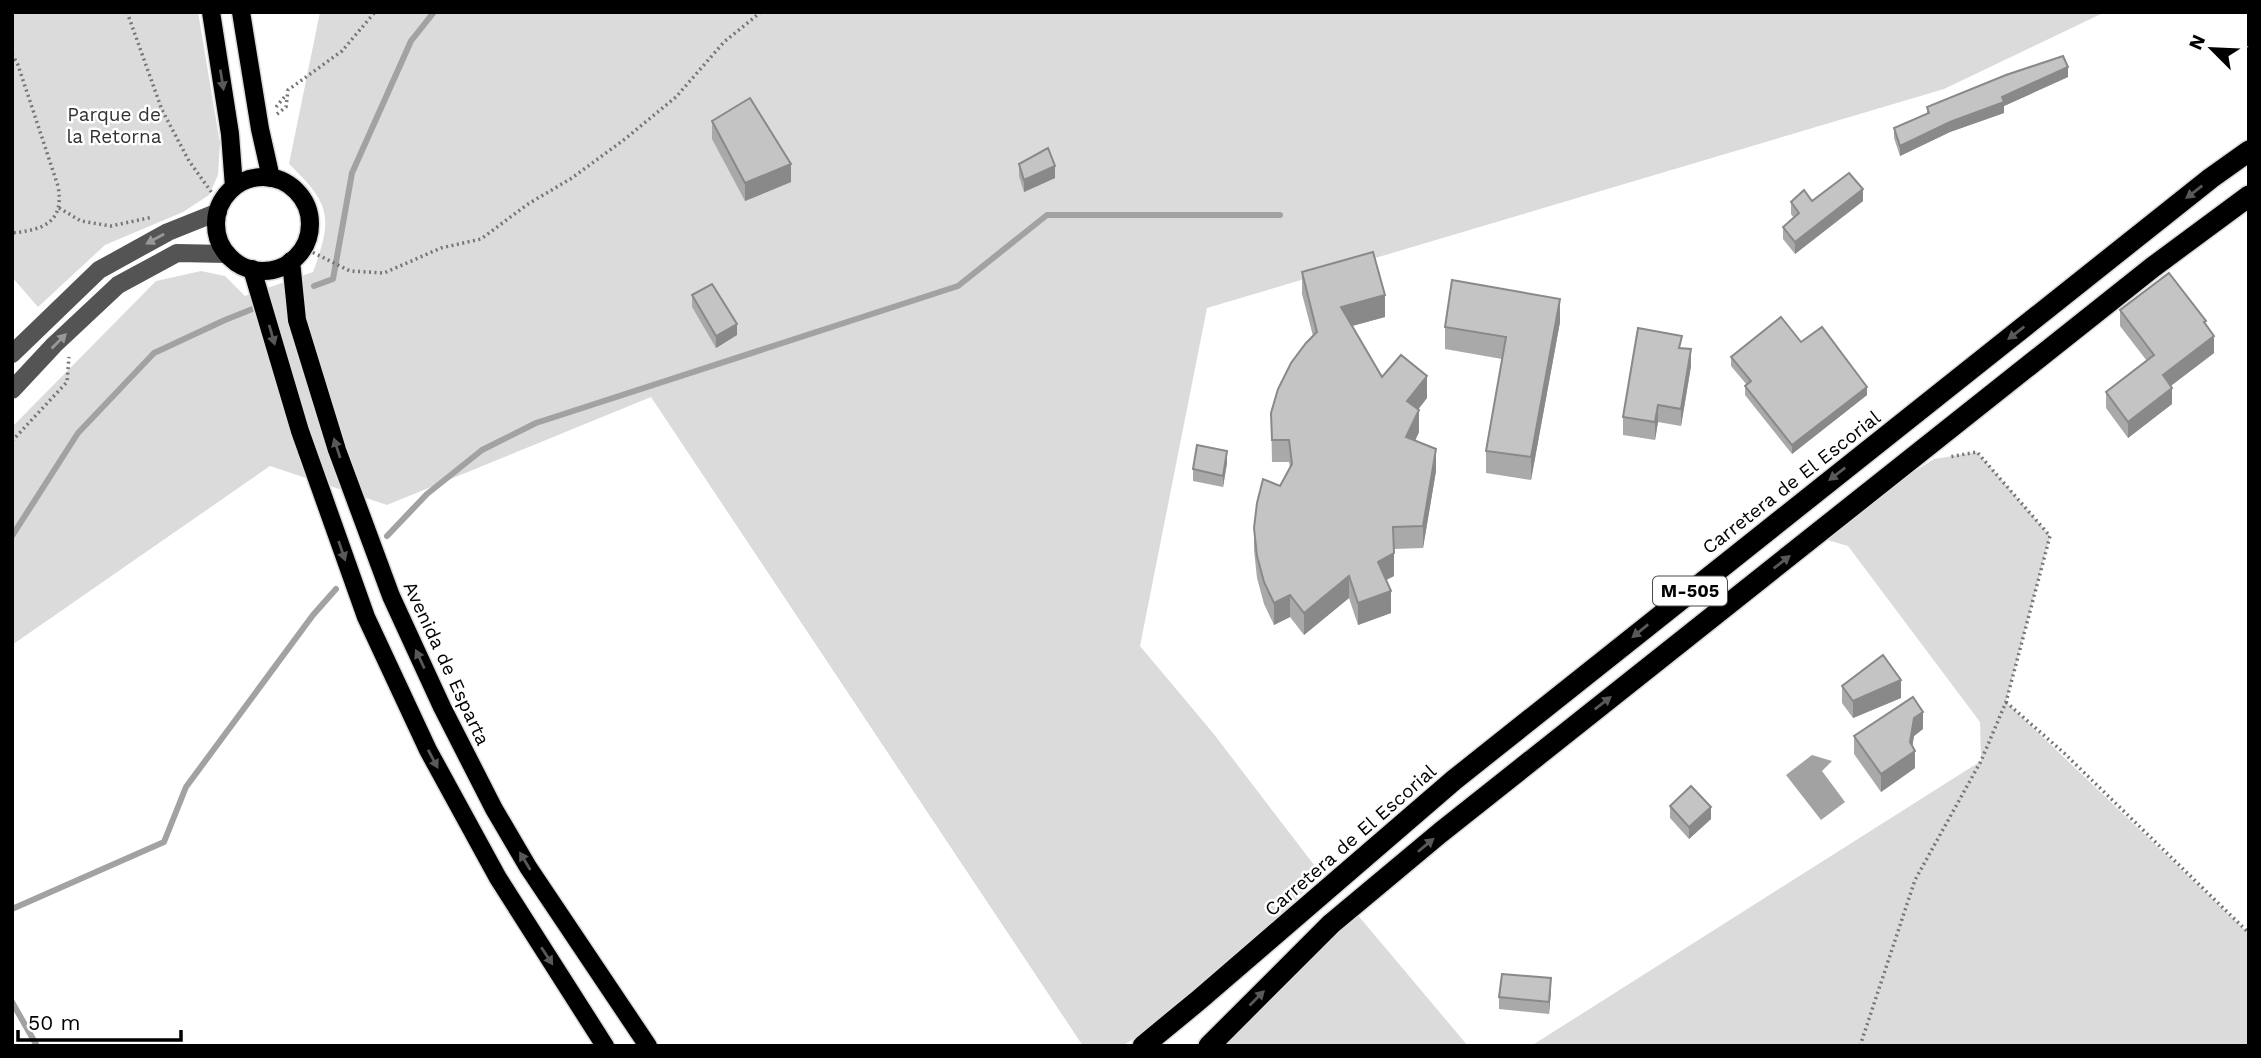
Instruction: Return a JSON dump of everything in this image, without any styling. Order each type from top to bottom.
[{"type":"highway","name":"Carretera de El Escorial","points":[[1143,1046],[1454,780],[2211,178],[2249,151]]},
{"type":"highway","name":"M-505","points":[[1209,1046],[1331,924],[1440,833],[2152,267],[2249,196]]},
{"type":"main road","points":[[211,12],[230,134],[234,187]]},
{"type":"main road","points":[[241,12],[260,130],[271,178]]},
{"type":"main road","points":[[252,178],[271,178],[294,189],[307,210],[309,223],[308,236],[297,254],[273,270],[252,269],[234,261],[227,254],[219,242],[216,227],[219,208],[234,187],[252,178]]},
{"type":"main road","name":"Avenida de Esparta","points":[[297,254],[297,320],[337,450],[391,596],[442,707],[494,809],[528,867],[648,1046]]},
{"type":"main road","points":[[252,269],[300,431],[366,617],[428,750],[498,878],[605,1046]]},
{"type":"main road","points":[[603,979],[657,1046]]},
{"type":"lane","points":[[12,354],[99,270],[219,208]]},
{"type":"lane","points":[[12,390],[118,285],[177,253],[227,254]]},
{"type":"path","points":[[127,12],[162,110],[189,161],[219,208]]},
{"type":"path","points":[[260,130],[286,107],[288,90],[342,51],[375,12]]},
{"type":"path","points":[[297,254],[350,271],[384,272],[440,248],[481,239],[625,139],[676,97],[724,41],[761,12]]},
{"type":"path","points":[[12,54],[58,187],[61,204],[42,228],[33,232],[12,233]]},
{"type":"path","points":[[59,208],[81,221],[92,223],[111,226],[152,216],[178,228]]},
{"type":"path","points":[[12,441],[67,382],[73,327]]},
{"type":"path","points":[[1860,1046],[1915,880],[1981,761],[2006,702],[2050,536],[1978,452],[1945,457]]},
{"type":"path","points":[[2006,702],[2064,753],[2249,933]]},
{"type":"green space","name":"Parque de la Retorna","points":[[12,12],[198,12],[220,143],[218,175],[209,195],[183,212],[105,245],[38,307],[12,277]]},
{"type":"green space","points":[[320,12],[2105,12],[1944,89],[1207,308],[1140,646],[1213,733],[1321,874],[1200,999],[1122,1046],[1083,1046],[651,397],[387,505],[270,466],[12,645],[12,427],[156,281],[201,271],[225,276],[245,296],[313,272],[324,238],[324,213],[313,190],[289,164]]},
{"type":"green space","points":[[1977,452],[2050,536],[2006,702],[2249,934],[2249,1046],[1531,1046],[1981,761],[1980,722],[1848,546],[1814,536],[1934,459]]},
{"type":"green space","points":[[1351,907],[1468,1046],[1209,1046]]},
{"type":"shaded area","points":[[1812,755],[1832,761],[1822,771],[1845,802],[1821,820],[1786,775]]},
{"type":"building","points":[[2063,56],[2068,67],[2002,97],[2004,102],[1950,122],[1900,146],[1894,128],[1929,113],[1927,107],[2006,75]]},
{"type":"building","points":[[750,98],[791,164],[745,183],[712,121]]},
{"type":"building","points":[[1048,148],[1055,166],[1024,180],[1019,164]]},
{"type":"building","points":[[1849,173],[1863,189],[1795,242],[1783,227],[1799,213],[1791,202],[1804,190],[1812,201]]},
{"type":"building","points":[[1373,252],[1385,295],[1341,307],[1382,377],[1401,355],[1427,376],[1407,401],[1419,410],[1406,437],[1436,449],[1423,526],[1393,527],[1394,553],[1378,562],[1391,591],[1358,603],[1349,576],[1304,613],[1290,595],[1274,603],[1264,582],[1257,556],[1254,528],[1263,479],[1280,486],[1292,464],[1289,440],[1272,440],[1271,413],[1278,389],[1291,363],[1317,332],[1302,272]]},
{"type":"building","points":[[2169,273],[2206,321],[2204,322],[2214,336],[2163,375],[2172,388],[2128,422],[2106,392],[2154,355],[2120,310]]},
{"type":"building","points":[[1452,280],[1560,299],[1531,457],[1486,451],[1506,337],[1445,327]]},
{"type":"building","points":[[712,284],[737,324],[716,336],[692,295]]},
{"type":"building","points":[[1781,317],[1801,342],[1822,327],[1867,387],[1792,445],[1745,386],[1751,381],[1731,357]]},
{"type":"building","points":[[1638,328],[1682,336],[1679,348],[1691,349],[1681,409],[1658,405],[1655,422],[1623,417]]},
{"type":"building","points":[[1197,445],[1227,451],[1223,476],[1193,469]]},
{"type":"building","points":[[1883,655],[1901,680],[1853,701],[1842,686]]},
{"type":"building","points":[[1913,697],[1923,712],[1914,718],[1910,742],[1915,751],[1881,774],[1854,736]]},
{"type":"building","points":[[1691,786],[1711,807],[1689,827],[1670,806]]},
{"type":"building","points":[[1502,974],[1551,978],[1549,1002],[1499,997]]},
{"type":"waterway","points":[[314,286],[333,279],[352,173],[411,41],[434,12]]},
{"type":"waterway","points":[[387,536],[427,494],[482,450],[536,423],[958,286],[1047,215],[1280,215]]},
{"type":"waterway","points":[[12,536],[78,433],[154,353],[255,308]]},
{"type":"waterway","points":[[12,909],[164,842],[186,787],[313,615],[336,589]]},
{"type":"waterway","points":[[12,1002],[37,1046]]}]
